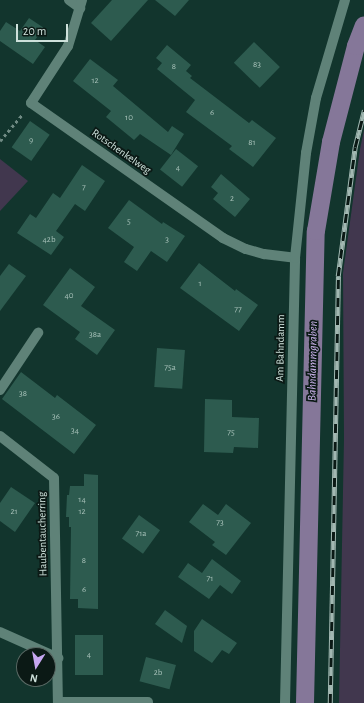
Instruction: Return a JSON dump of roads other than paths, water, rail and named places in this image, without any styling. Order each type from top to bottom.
[{"type":"street","points":[[69,0],[81,4]]},
{"type":"street","name":"Am Bahndamm","points":[[285,703],[295,258],[306,153],[316,98],[345,0]]},
{"type":"street","name":"Rotschenkelweg","points":[[81,4],[68,46],[31,103],[223,238],[246,249],[264,254],[295,258]]},
{"type":"street","points":[[0,390],[38,334]]},
{"type":"street","name":"Haubentaucherring","points":[[0,436],[54,478],[58,702]]},
{"type":"street","points":[[0,632],[58,658]]},
{"type":"street","points":[[58,702],[148,702]]},
{"type":"waterway","name":"Bahndammgraben","points":[[305,703],[316,231],[331,142],[356,46],[364,25]]},
{"type":"railway","points":[[330,703],[338,276],[355,147],[364,110]]}]
